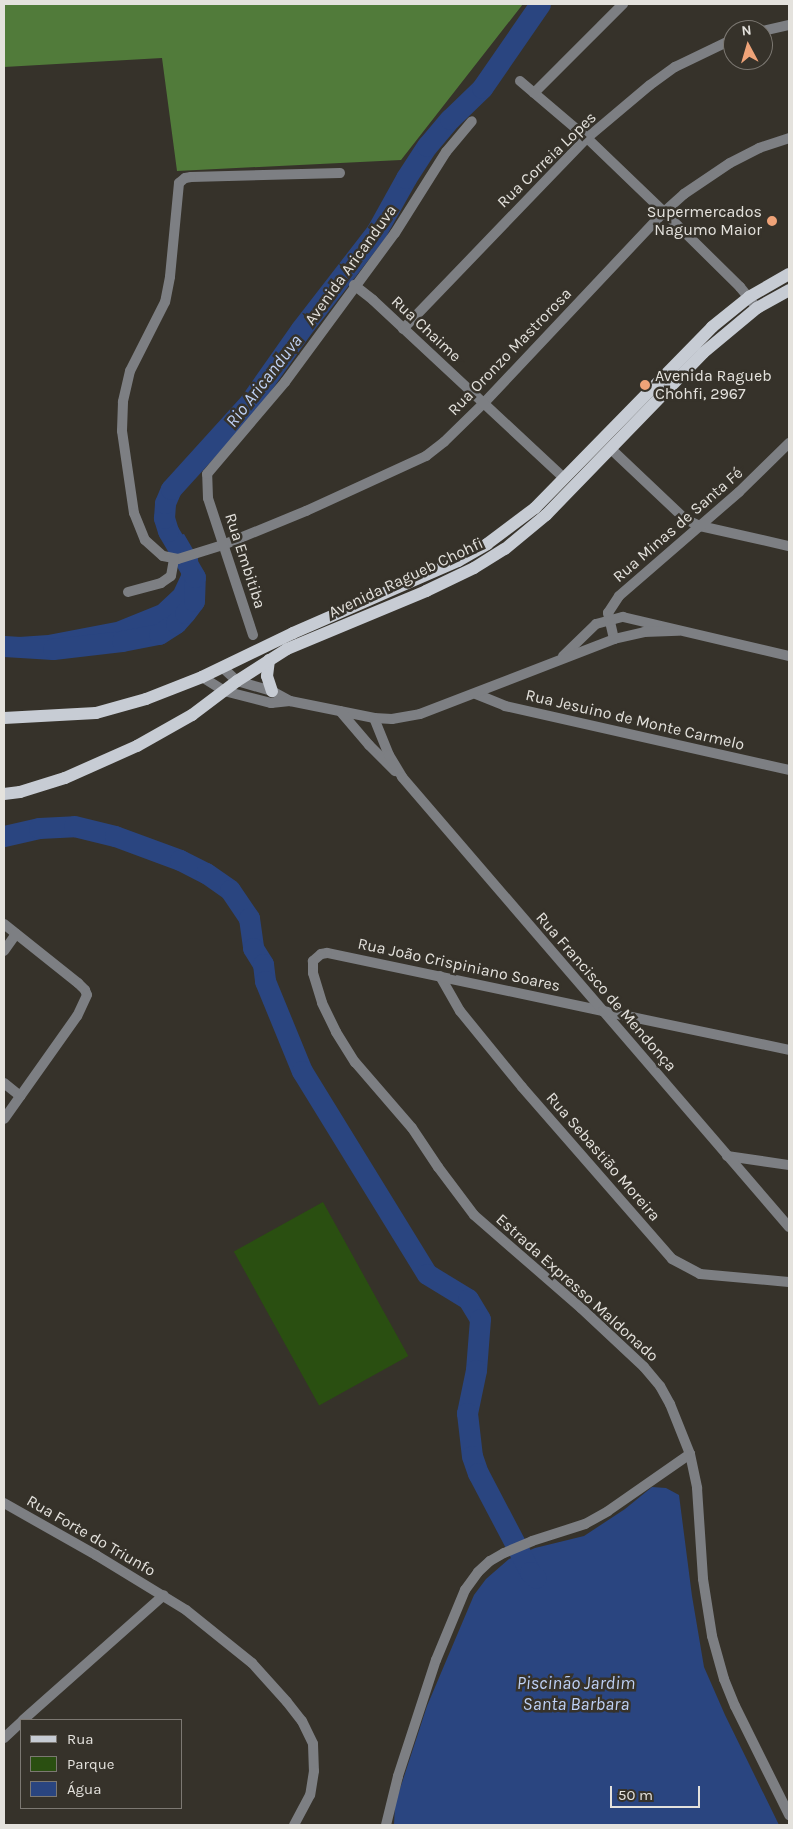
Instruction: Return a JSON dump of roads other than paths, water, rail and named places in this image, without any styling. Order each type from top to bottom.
[{"type":"main road","name":"Avenida Ragueb Chohfi","points":[[4,718],[96,712],[146,699],[202,677],[293,633],[458,561],[504,532],[535,508],[693,344],[749,297],[789,274]]},
{"type":"main road","name":"Avenida Ragueb Chohfi","points":[[4,794],[28,790],[65,778],[136,746],[192,716],[237,681],[269,660],[306,641],[434,587],[474,568],[506,549],[546,514],[682,374],[757,308],[789,290]]},
{"type":"main road","points":[[269,660],[267,676],[272,691]]},
{"type":"street","points":[[534,93],[623,4]]},
{"type":"street","points":[[773,29],[789,25]]},
{"type":"street","name":"Rua Correia Lopes","points":[[403,329],[587,138],[650,85],[675,67],[723,43]]},
{"type":"street","points":[[520,81],[587,138],[664,212],[749,297],[757,308]]},
{"type":"street","name":"Avenida Aricanduva","points":[[208,498],[206,482],[210,469],[284,382],[354,285],[400,226],[446,152],[472,121]]},
{"type":"street","name":"Rua Oronzo Mastrorosa","points":[[178,558],[223,545],[306,511],[426,456],[444,442],[483,404],[664,212],[684,194],[730,163],[759,148],[789,138]]},
{"type":"street","points":[[128,592],[161,583],[171,576],[178,558],[163,556],[153,549],[145,540],[137,524],[122,431],[126,385],[165,302],[170,276],[179,183],[185,178],[191,177],[340,173]]},
{"type":"street","name":"Rua Chaime","points":[[354,285],[565,479]]},
{"type":"street","name":"Rua Minas de Santa Fé","points":[[609,619],[610,608],[619,596],[739,492],[789,443]]},
{"type":"street","points":[[611,449],[678,513],[700,526],[789,546]]},
{"type":"street","name":"Rua Embitiba","points":[[208,498],[253,635]]},
{"type":"street","points":[[561,658],[587,630],[609,619],[623,617],[789,656]]},
{"type":"street","points":[[609,619],[614,639]]},
{"type":"street","points":[[202,677],[224,692],[271,703],[290,701],[374,718],[392,719],[420,714],[476,694],[561,658],[614,639],[644,632],[678,631]]},
{"type":"street","points":[[222,667],[237,681],[272,691],[290,701]]},
{"type":"street","name":"Rua Jesuino de Monte Carmelo","points":[[476,694],[505,706],[789,770]]},
{"type":"street","name":"Rua Francisco de Mendonça","points":[[340,711],[381,758],[402,776]]},
{"type":"street","name":"Rua Francisco de Mendonça","points":[[374,718],[389,755],[402,776],[789,1227]]},
{"type":"street","points":[[4,924],[87,992],[86,1000],[77,1016],[4,1119]]},
{"type":"street","points":[[4,951],[16,934]]},
{"type":"street","name":"Rua João Crispiniano Soares","points":[[313,974],[313,961],[317,956],[327,953],[789,1050]]},
{"type":"street","name":"Estrada Expresso Maldonado","points":[[313,974],[322,1003],[336,1032],[355,1062],[412,1128],[438,1168],[474,1215],[581,1308],[644,1367],[660,1386],[670,1404],[690,1454],[697,1488],[703,1580],[712,1636],[724,1679],[735,1706],[789,1815]]},
{"type":"street","name":"Rua Sebastião Moreira","points":[[440,976],[460,1011],[522,1087],[672,1259],[700,1274],[789,1282]]},
{"type":"street","points":[[4,1084],[20,1096]]},
{"type":"street","points":[[727,1156],[789,1164]]},
{"type":"street","points":[[386,1825],[398,1776],[436,1660],[465,1590],[478,1572],[490,1561],[504,1553],[532,1541],[565,1532],[601,1515],[690,1454]]},
{"type":"street","name":"Rua Forte do Triunfo","points":[[4,1503],[164,1595],[252,1662],[302,1721],[313,1744],[314,1771],[310,1795],[294,1825]]},
{"type":"street","points":[[24,1719],[164,1595]]},
{"type":"street","points":[[4,1738],[20,1723]]},
{"type":"water","points":[[184,534],[198,558],[199,584],[190,599],[169,619],[152,629],[120,638],[4,653],[4,638],[48,635],[116,622],[158,605],[174,590],[181,575],[181,563],[171,537]]},
{"type":"water","name":"Piscinão Jardim Santa Barbara","points":[[652,1487],[666,1488],[679,1495],[692,1596],[704,1667],[725,1715],[779,1825],[394,1825],[395,1804],[427,1706],[474,1595],[486,1579],[509,1559],[535,1548],[584,1536],[625,1509]]},
{"type":"waterway","name":"Rio Aricanduva","points":[[4,646],[53,649],[122,641],[159,634],[176,623],[185,613],[194,601],[195,577],[168,531],[164,518],[165,503],[171,489],[249,403],[301,329],[376,232],[406,178],[427,146],[450,119],[482,88],[540,4]]},
{"type":"waterway","points":[[4,836],[39,828],[74,826],[115,836],[180,860],[206,873],[230,890],[249,918],[253,948],[263,964],[265,981],[302,1071],[427,1274],[468,1299],[480,1319],[476,1370],[467,1413],[472,1456],[478,1473],[530,1572],[536,1578]]},
{"type":"place","name":"Supermercados Nagumo Maior","points":[[772,221]]},
{"type":"place","name":"Avenida Ragueb Chohfi, 2967","points":[[645,385]]}]
